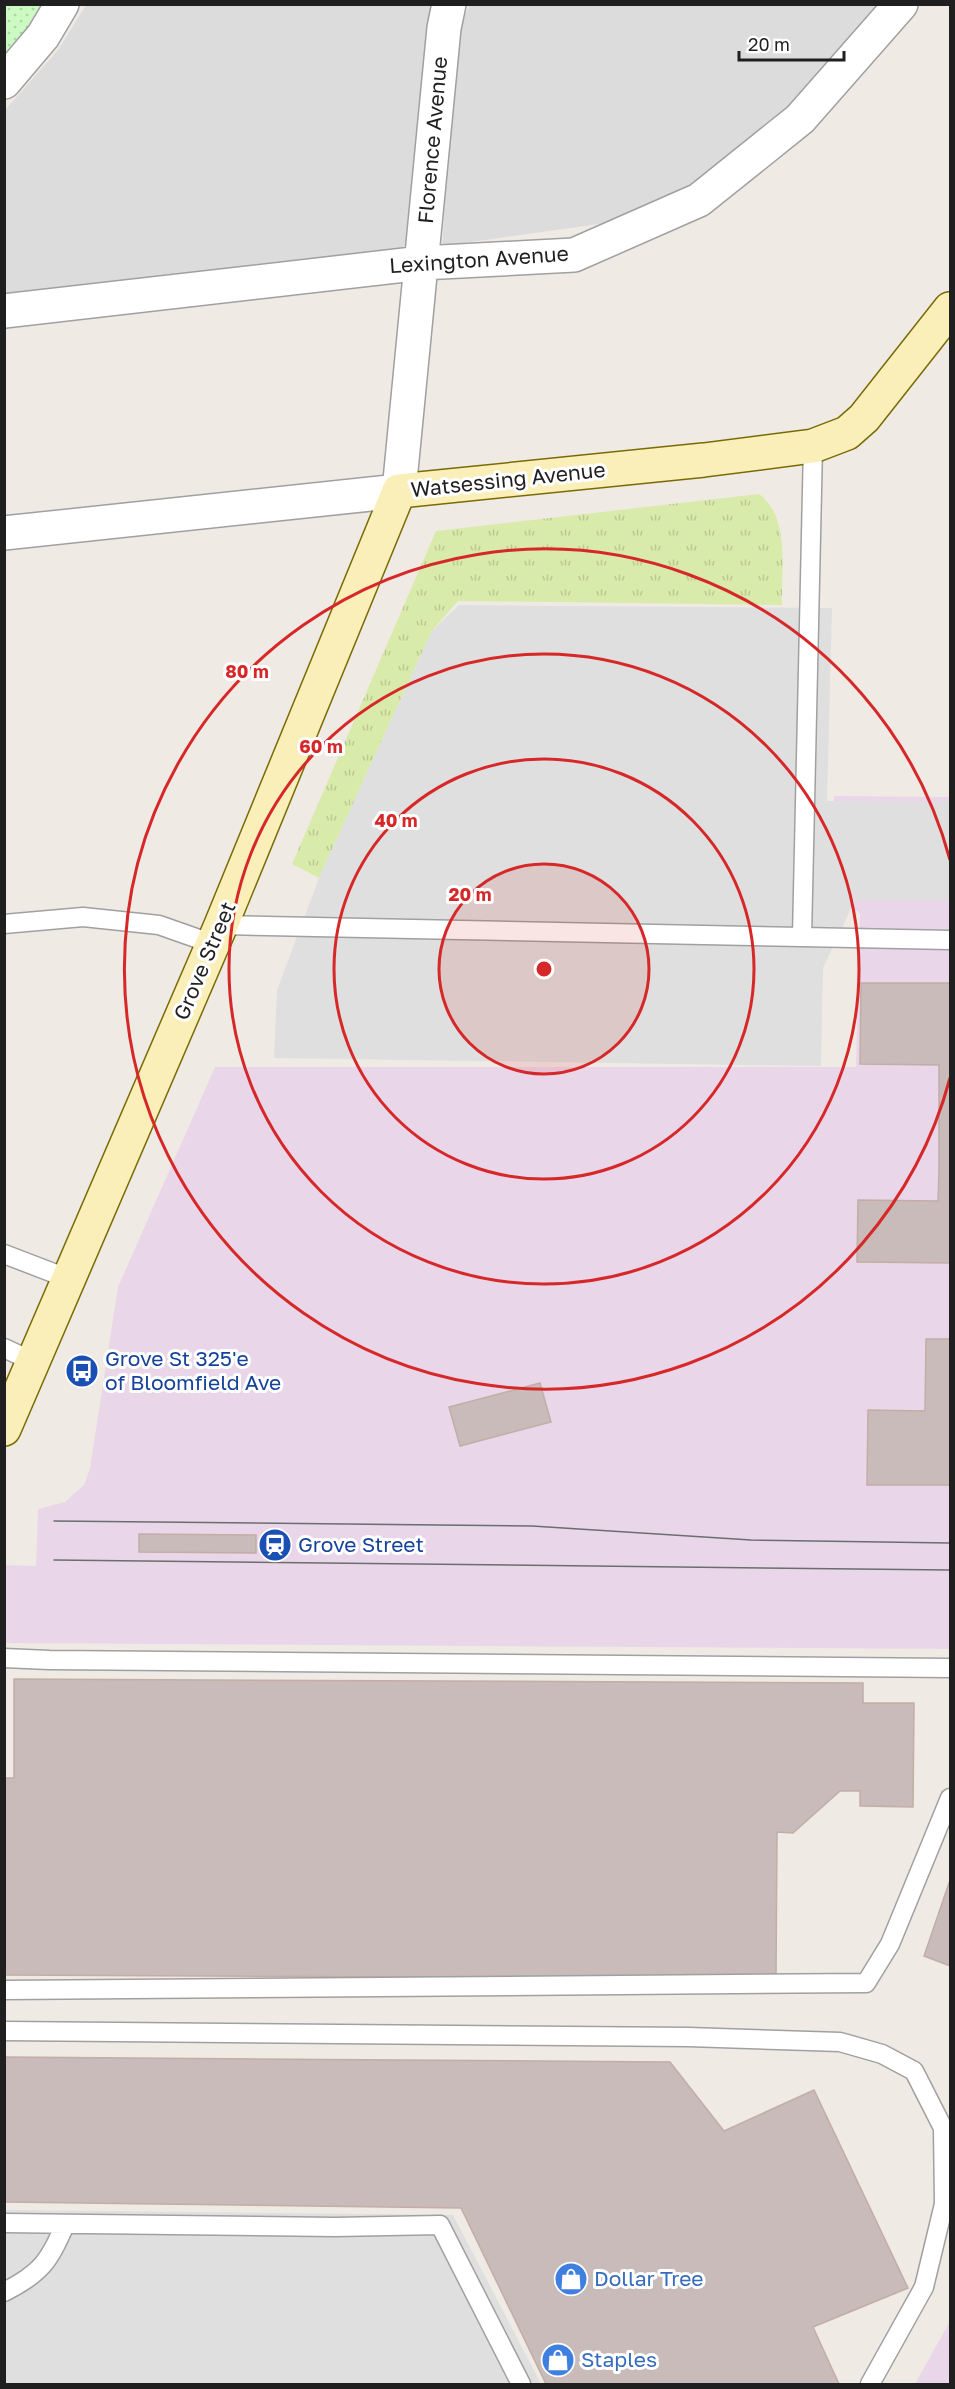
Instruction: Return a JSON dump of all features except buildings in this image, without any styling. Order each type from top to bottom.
[{"type":"main road","name":"Watsessing Avenue","points":[[399,491],[704,460],[813,446],[847,433],[864,418],[951,309]]},
{"type":"main road","name":"Grove Street","points":[[4,1429],[217,934],[399,491]]},
{"type":"street","points":[[4,82],[43,36],[62,4]]},
{"type":"street","name":"Florence Avenue","points":[[399,491],[444,28],[449,4]]},
{"type":"street","name":"Lexington Avenue","points":[[4,311],[422,263],[574,255],[699,200],[800,119],[901,4]]},
{"type":"street","name":"Watsessing Avenue","points":[[4,533],[399,491]]},
{"type":"lane","points":[[802,937],[813,446]]},
{"type":"lane","points":[[4,924],[83,917],[217,934],[951,940]]},
{"type":"lane","points":[[4,1254],[69,1279]]},
{"type":"lane","points":[[4,1348],[33,1362]]},
{"type":"lane","points":[[4,1658],[951,1668]]},
{"type":"lane","points":[[4,1990],[866,1983],[890,1944],[951,1798]]},
{"type":"lane","points":[[4,2031],[699,2037],[840,2042],[882,2054],[914,2071],[943,2128],[944,2204],[924,2287],[870,2385]]},
{"type":"lane","points":[[4,2223],[335,2227],[440,2225],[521,2385]]},
{"type":"lane","points":[[4,2292],[24,2282],[42,2267],[55,2250],[65,2224]]},
{"type":"shaded area","points":[[86,5],[438,5],[409,240],[400,250],[5,295],[5,110],[58,50]]},
{"type":"shaded area","points":[[470,5],[884,5],[792,115],[704,185],[613,222],[442,246],[454,72],[461,23]]},
{"type":"shaded area","points":[[459,605],[832,608],[827,801],[950,802],[950,900],[855,900],[823,968],[821,1066],[274,1058],[277,990],[319,878],[432,631]]},
{"type":"shaded area","points":[[834,796],[950,797],[950,1649],[5,1643],[5,1565],[36,1566],[38,1509],[65,1502],[84,1485],[90,1468],[118,1287],[215,1067],[856,1067],[860,913],[832,896]]},
{"type":"shaded area","points":[[5,2210],[453,2215],[541,2384],[5,2384]]},
{"type":"shaded area","points":[[950,2321],[950,2384],[915,2384]]},
{"type":"green space","points":[[5,5],[48,5],[5,62]]},
{"type":"green space","points":[[759,494],[769,504],[780,530],[783,561],[782,605],[458,601],[432,631],[319,878],[292,864],[436,531]]},
{"type":"tram line","points":[[54,1521],[532,1526],[751,1540],[950,1543]]},
{"type":"tram line","points":[[54,1560],[950,1570]]},
{"type":"place","name":"Grove St 325'e of Bloomfield Ave","points":[[82,1371]]},
{"type":"place","name":"Grove Street","points":[[275,1545]]},
{"type":"place","name":"Dollar Tree","points":[[571,2279]]},
{"type":"place","name":"Staples","points":[[558,2360]]}]
